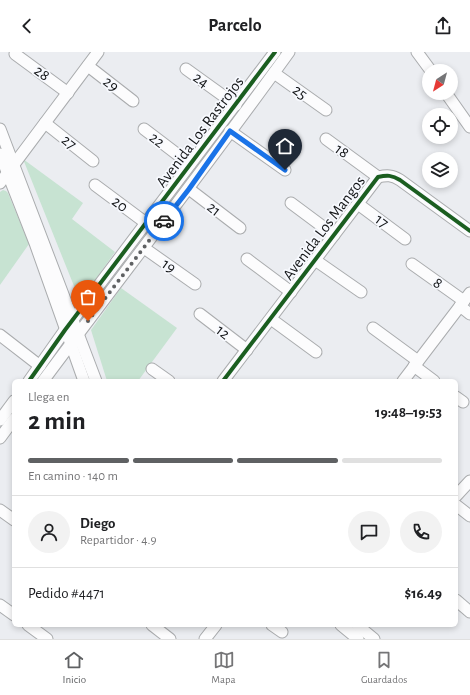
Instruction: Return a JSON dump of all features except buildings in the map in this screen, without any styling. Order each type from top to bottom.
[{"type":"street","points":[[0,183],[98,52]]},
{"type":"street","name":"Avenida Los Rastrojos","points":[[30,379],[65,330],[275,52]]},
{"type":"street","name":"Avenida Los Rastrojos","points":[[44,379],[189,189],[289,52]]},
{"type":"street","points":[[417,52],[426,64]]},
{"type":"street","name":"28","points":[[15,54],[68,93]]},
{"type":"street","name":"29","points":[[88,66],[133,101]]},
{"type":"street","name":"24","points":[[186,69],[236,105]]},
{"type":"street","name":"25","points":[[274,73],[326,110]]},
{"type":"street","points":[[451,100],[470,127]]},
{"type":"street","name":"27","points":[[45,123],[93,161]]},
{"type":"street","points":[[0,129],[95,379]]},
{"type":"street","name":"22","points":[[144,129],[190,164]]},
{"type":"street","points":[[230,131],[285,170]]},
{"type":"street","name":"18","points":[[326,139],[378,177]]},
{"type":"street","points":[[0,154],[35,244],[83,379]]},
{"type":"street","name":"Avenida Los Mangos","points":[[229,379],[247,350],[378,177],[386,175],[394,176],[470,230]]},
{"type":"street","name":"20","points":[[95,185],[146,223]]},
{"type":"street","name":"21","points":[[189,189],[240,228]]},
{"type":"street","points":[[291,203],[334,235]]},
{"type":"street","name":"17","points":[[358,204],[405,238]]},
{"type":"street","name":"19","points":[[144,248],[195,284]]},
{"type":"street","points":[[246,259],[291,292]]},
{"type":"street","points":[[316,260],[361,292]]},
{"type":"street","name":"8","points":[[412,264],[465,300],[470,314]]},
{"type":"street","points":[[405,379],[465,300]]},
{"type":"street","name":"12","points":[[200,314],[247,350]]},
{"type":"street","points":[[271,319],[316,352]]},
{"type":"street","points":[[373,328],[432,379]]},
{"type":"street","points":[[0,335],[40,366]]},
{"type":"street","points":[[152,369],[166,379]]},
{"type":"street","points":[[5,430],[12,407]]},
{"type":"street","points":[[5,430],[12,421]]},
{"type":"street","points":[[458,494],[470,481]]},
{"type":"street","points":[[458,507],[470,516]]},
{"type":"street","points":[[0,510],[12,519]]},
{"type":"street","points":[[458,602],[470,612]]},
{"type":"street","points":[[0,605],[12,614]]},
{"type":"street","points":[[155,627],[170,639]]},
{"type":"street","points":[[205,639],[214,627]]},
{"type":"street","points":[[275,627],[282,632]]},
{"type":"street","points":[[34,630],[47,639]]},
{"type":"street","points":[[354,631],[374,639]]},
{"type":"green space","points":[[23,159],[83,203],[72,219],[115,252],[80,301]]},
{"type":"green space","points":[[3,190],[8,193],[29,244],[0,285],[0,192]]},
{"type":"green space","points":[[121,288],[177,328],[139,379],[106,379],[91,330]]},
{"type":"cycle path","points":[[30,379],[65,330],[275,52]]},
{"type":"cycle path","points":[[225,379],[378,177],[389,176],[400,180],[470,231]]},
{"type":"way so far","points":[[88,321],[164,221]]},
{"type":"route","points":[[164,221],[189,189],[230,131],[285,170]]}]
